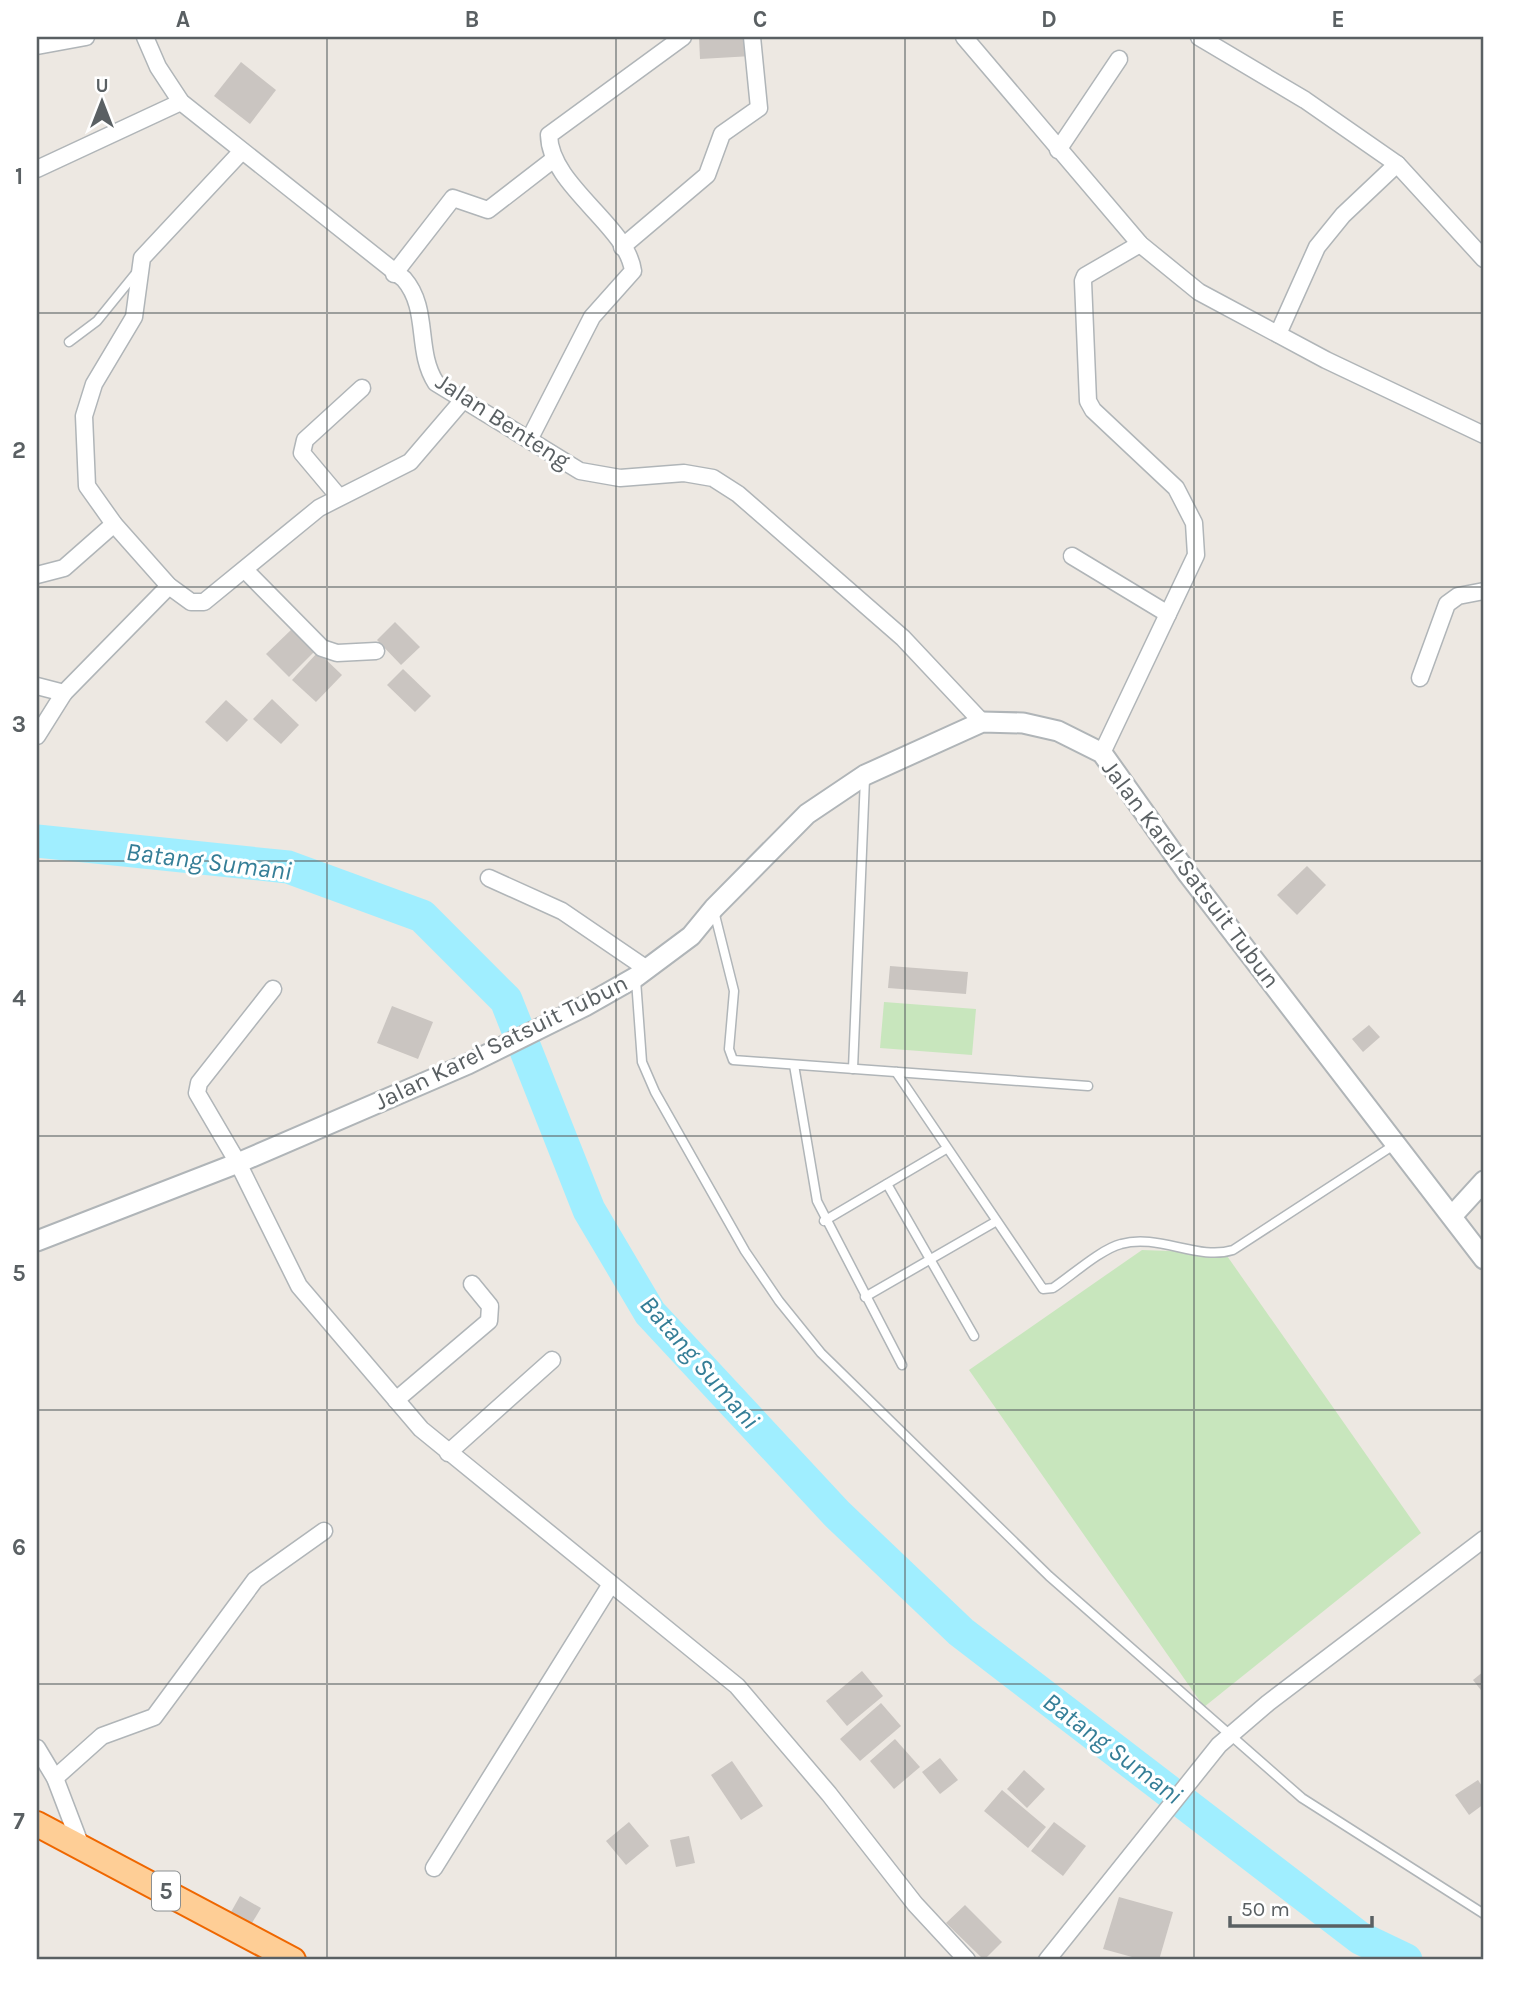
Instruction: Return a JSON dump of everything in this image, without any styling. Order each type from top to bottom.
[{"type":"highway","name":"5","points":[[37,1824],[293,1960]]},
{"type":"street","points":[[37,46],[86,37]]},
{"type":"street","name":"Jalan Benteng","points":[[144,37],[158,67],[181,102],[415,292],[426,369],[436,383],[580,471],[620,478],[684,473],[713,478],[738,494],[903,638],[982,722]]},
{"type":"street","points":[[528,440],[593,317],[632,275],[632,266],[622,247],[554,159],[548,138],[551,132],[683,37]]},
{"type":"street","points":[[622,247],[707,175],[722,134],[759,108],[752,37]]},
{"type":"street","points":[[964,37],[1058,150],[1113,209],[1140,244],[1199,292],[1326,360],[1484,435]]},
{"type":"street","points":[[1199,37],[1305,100],[1397,164],[1484,259]]},
{"type":"street","points":[[1058,150],[1119,59]]},
{"type":"street","points":[[37,169],[181,102]]},
{"type":"street","points":[[242,151],[149,247],[139,268],[134,317],[94,384],[84,416],[87,486],[114,524],[169,586],[191,602],[204,602],[319,508],[410,462],[463,400]]},
{"type":"street","points":[[394,274],[453,198],[488,211],[554,159]]},
{"type":"street","points":[[1278,334],[1317,247],[1343,215],[1397,164]]},
{"type":"street","points":[[1102,754],[1196,555],[1194,523],[1177,488],[1093,410],[1085,390],[1083,281],[1085,276],[1140,244]]},
{"type":"street","points":[[339,497],[302,453],[302,447],[305,440],[362,388]]},
{"type":"street","points":[[37,575],[64,568],[114,524]]},
{"type":"street","points":[[1072,556],[1168,614]]},
{"type":"street","points":[[245,570],[322,648],[337,653],[376,651]]},
{"type":"street","points":[[37,736],[64,692],[169,586]]},
{"type":"street","points":[[1420,678],[1447,604],[1458,596],[1484,591]]},
{"type":"street","points":[[37,686],[64,692]]},
{"type":"street","name":"Jalan Karel Satsuit Tubun","points":[[37,1241],[239,1163],[468,1064],[585,1006],[641,973],[691,936],[714,908],[807,814],[866,775],[982,722],[1023,723],[1058,731],[1102,754],[1188,874],[1394,1145],[1453,1214],[1484,1259]]},
{"type":"street","points":[[489,878],[562,911],[641,973]]},
{"type":"street","points":[[273,989],[197,1088],[199,1099],[239,1163],[299,1286],[428,1437],[748,1697],[915,1904],[967,1960]]},
{"type":"street","points":[[1453,1214],[1484,1181]]},
{"type":"street","points":[[396,1400],[489,1321],[490,1306],[472,1284]]},
{"type":"street","points":[[448,1453],[552,1360]]},
{"type":"street","points":[[55,1778],[102,1736],[145,1723],[154,1717],[255,1580],[324,1531]]},
{"type":"street","points":[[1047,1960],[1224,1741],[1268,1703],[1484,1539]]},
{"type":"street","points":[[434,1868],[611,1584]]},
{"type":"street","points":[[37,1748],[55,1778],[81,1846]]},
{"type":"lane","points":[[69,342],[97,321],[139,268]]},
{"type":"lane","points":[[853,1069],[866,775]]},
{"type":"lane","points":[[714,908],[734,991],[730,1057],[794,1065],[1088,1086]]},
{"type":"lane","points":[[641,973],[642,1062],[704,1182],[779,1301],[821,1353],[1049,1576],[1224,1741],[1302,1798],[1484,1914]]},
{"type":"lane","points":[[794,1065],[814,1191],[824,1221],[902,1365]]},
{"type":"lane","points":[[897,1072],[1038,1286],[1049,1290],[1120,1244],[1155,1242],[1221,1253],[1233,1250],[1394,1145]]},
{"type":"lane","points":[[824,1221],[946,1149]]},
{"type":"lane","points":[[887,1184],[974,1335]]},
{"type":"lane","points":[[865,1297],[995,1222]]},
{"type":"green space","points":[[884,1002],[976,1009],[972,1055],[880,1048]]},
{"type":"green space","points":[[1142,1250],[1225,1253],[1421,1533],[1204,1707],[969,1370]]},
{"type":"building","points":[[699,37],[751,37],[752,56],[700,59]]},
{"type":"building","points":[[241,62],[276,90],[250,124],[214,96]]},
{"type":"building","points":[[395,622],[420,647],[401,665],[377,640]]},
{"type":"building","points":[[292,629],[314,652],[289,677],[266,654]]},
{"type":"building","points":[[318,652],[342,675],[316,702],[292,680]]},
{"type":"building","points":[[403,669],[431,696],[415,712],[387,685]]},
{"type":"building","points":[[272,699],[299,725],[281,744],[253,719]]},
{"type":"building","points":[[226,700],[248,720],[227,742],[205,722]]},
{"type":"building","points":[[1307,866],[1326,885],[1297,915],[1277,895]]},
{"type":"building","points":[[890,966],[968,972],[966,994],[888,988]]},
{"type":"building","points":[[392,1006],[433,1022],[418,1059],[377,1043]]},
{"type":"building","points":[[1369,1025],[1380,1037],[1363,1052],[1352,1039]]},
{"type":"building","points":[[862,1671],[883,1696],[847,1726],[826,1701]]},
{"type":"building","points":[[1484,1671],[1484,1694],[1473,1680]]},
{"type":"building","points":[[881,1703],[901,1726],[860,1761],[840,1739]]},
{"type":"building","points":[[895,1739],[920,1767],[894,1789],[870,1761]]},
{"type":"building","points":[[940,1758],[958,1780],[940,1794],[922,1772]]},
{"type":"building","points":[[732,1761],[763,1806],[741,1820],[711,1775]]},
{"type":"building","points":[[1024,1770],[1045,1789],[1027,1808],[1007,1789]]},
{"type":"building","points":[[1478,1780],[1484,1789],[1484,1804],[1469,1815],[1455,1795]]},
{"type":"building","points":[[1002,1790],[1046,1827],[1028,1848],[984,1811]]},
{"type":"building","points":[[629,1822],[649,1846],[626,1865],[606,1841]]},
{"type":"building","points":[[1054,1822],[1086,1846],[1063,1876],[1031,1851]]},
{"type":"building","points":[[689,1836],[695,1863],[676,1867],[670,1840]]},
{"type":"building","points":[[240,1896],[261,1908],[252,1923],[231,1912]]},
{"type":"building","points":[[1119,1897],[1173,1912],[1159,1960],[1143,1960],[1103,1949]]},
{"type":"building","points":[[965,1905],[1002,1942],[984,1960],[946,1923]]},
{"type":"waterway","name":"Batang Sumani","points":[[37,841],[288,867],[422,916],[506,1000],[589,1210],[650,1313],[837,1514],[961,1632],[1360,1938],[1406,1960]]}]
